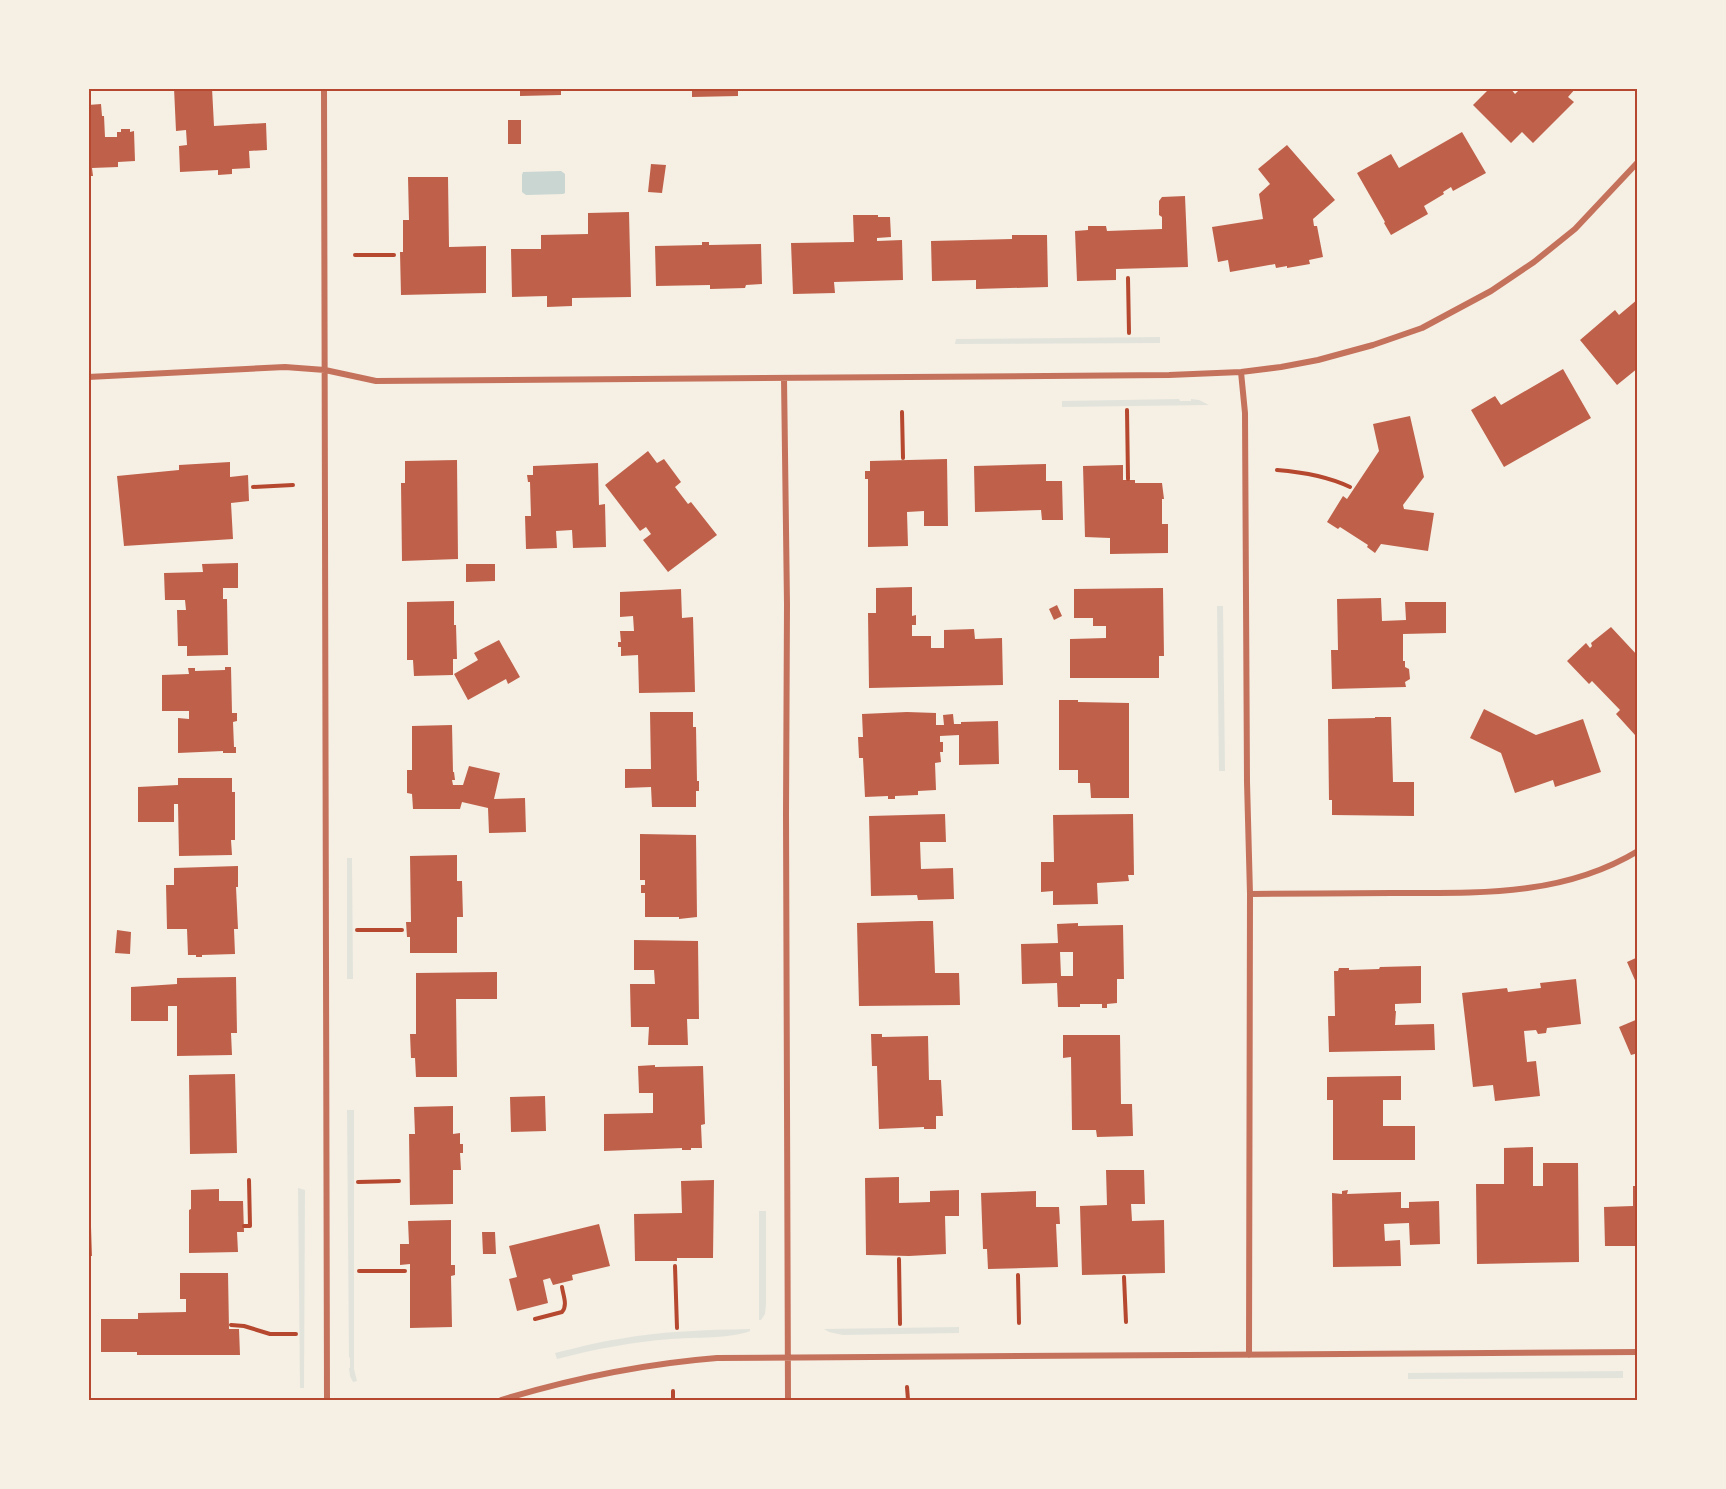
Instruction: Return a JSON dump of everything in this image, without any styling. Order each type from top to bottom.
[{"type":"street","points":[[324,88],[327,1401]]},
{"type":"street","points":[[88,377],[285,367],[325,370],[376,381],[1169,375],[1241,372],[1281,367],[1373,345],[1422,328],[1491,291],[1520,272],[1575,229],[1638,162]]},
{"type":"street","points":[[1241,372],[1245,413],[1250,894],[1250,1355]]},
{"type":"street","points":[[784,378],[787,604],[788,1401]]},
{"type":"street","points":[[1250,894],[1460,894],[1524,890],[1558,883],[1596,871],[1638,851]]},
{"type":"street","points":[[501,1401],[554,1384],[628,1368],[673,1361],[717,1358],[1638,1352]]},
{"type":"path","points":[[355,255],[394,255]]},
{"type":"path","points":[[1128,278],[1129,333]]},
{"type":"path","points":[[1127,410],[1128,479]]},
{"type":"path","points":[[902,412],[903,458]]},
{"type":"path","points":[[1277,470],[1321,477],[1350,488]]},
{"type":"path","points":[[253,487],[293,485]]},
{"type":"path","points":[[357,930],[402,930]]},
{"type":"path","points":[[244,1226],[250,1226],[249,1180]]},
{"type":"path","points":[[358,1182],[399,1181]]},
{"type":"path","points":[[899,1259],[900,1324]]},
{"type":"path","points":[[675,1266],[677,1328]]},
{"type":"path","points":[[359,1271],[405,1271]]},
{"type":"path","points":[[1018,1275],[1019,1323]]},
{"type":"path","points":[[1124,1277],[1126,1322]]},
{"type":"path","points":[[535,1319],[562,1312],[565,1309],[562,1287]]},
{"type":"path","points":[[231,1325],[244,1326],[270,1334],[296,1334]]},
{"type":"path","points":[[907,1387],[908,1401]]},
{"type":"path","points":[[673,1391],[674,1401]]},
{"type":"shaded area","points":[[561,171],[565,174],[565,193],[526,195],[522,192],[523,172]]},
{"type":"shaded area","points":[[1160,337],[1160,343],[955,344],[956,339]]},
{"type":"shaded area","points":[[1179,399],[1180,401],[1199,400],[1209,405],[1062,407],[1062,401]]},
{"type":"shaded area","points":[[1217,606],[1223,606],[1225,771],[1219,771]]},
{"type":"shaded area","points":[[347,858],[352,858],[353,979],[347,979]]},
{"type":"shaded area","points":[[347,1110],[354,1110],[354,1369],[357,1381],[353,1382],[349,1368]]},
{"type":"shaded area","points":[[298,1188],[305,1190],[304,1388],[300,1388]]},
{"type":"shaded area","points":[[759,1211],[766,1211],[766,1304],[765,1314],[761,1320],[759,1320]]},
{"type":"shaded area","points":[[959,1327],[959,1333],[843,1335],[824,1329]]},
{"type":"shaded area","points":[[750,1329],[742,1334],[628,1344],[557,1359],[555,1353],[651,1334]]},
{"type":"shaded area","points":[[1623,1371],[1623,1378],[1408,1379],[1408,1373]]},
{"type":"building","points":[[174,88],[212,88],[214,126],[266,123],[267,150],[249,151],[250,168],[232,169],[232,174],[218,175],[218,170],[180,172],[179,146],[187,145],[186,130],[176,131]]},
{"type":"building","points":[[520,88],[561,88],[561,95],[520,96]]},
{"type":"building","points":[[692,88],[738,88],[738,96],[692,97]]},
{"type":"building","points":[[1490,88],[1510,88],[1515,94],[1521,88],[1576,88],[1568,97],[1574,102],[1533,143],[1522,132],[1511,143],[1473,105]]},
{"type":"building","points":[[101,104],[105,137],[117,137],[117,132],[121,132],[121,129],[134,131],[135,161],[118,162],[118,167],[92,168],[93,176],[88,176],[88,105]]},
{"type":"building","points":[[508,120],[521,120],[521,144],[508,144]]},
{"type":"building","points":[[1462,132],[1486,173],[1453,191],[1451,187],[1443,192],[1444,194],[1424,206],[1428,214],[1391,235],[1357,173],[1391,154],[1399,168]]},
{"type":"building","points":[[1287,145],[1335,200],[1313,219],[1314,226],[1317,226],[1323,257],[1309,260],[1310,264],[1287,268],[1287,266],[1276,268],[1275,264],[1230,272],[1228,260],[1218,262],[1212,227],[1263,219],[1259,194],[1270,184],[1258,169]]},
{"type":"building","points":[[651,164],[666,165],[662,193],[648,192]]},
{"type":"building","points":[[408,177],[448,177],[449,247],[486,246],[486,293],[401,295],[400,252],[403,252],[403,220],[409,220]]},
{"type":"building","points":[[1185,196],[1188,267],[1116,269],[1116,280],[1077,281],[1075,231],[1088,230],[1088,226],[1106,226],[1107,231],[1162,229],[1159,201],[1162,197]]},
{"type":"building","points":[[629,212],[631,297],[572,298],[572,306],[547,307],[547,296],[512,297],[511,249],[541,249],[541,235],[588,234],[588,213]]},
{"type":"building","points":[[853,215],[890,217],[891,237],[877,238],[877,241],[902,240],[903,280],[834,282],[835,293],[793,294],[791,243],[854,242]]},
{"type":"building","points":[[1012,235],[1047,235],[1048,287],[976,289],[976,280],[932,281],[931,241],[1012,239]]},
{"type":"building","points":[[702,242],[709,242],[709,245],[761,244],[762,284],[746,285],[745,288],[710,289],[710,285],[656,286],[655,246],[702,245]]},
{"type":"building","points":[[1638,299],[1638,368],[1617,385],[1580,340],[1615,310],[1619,315]]},
{"type":"building","points":[[1563,369],[1591,418],[1504,467],[1471,410],[1495,396],[1501,405]]},
{"type":"building","points":[[1410,416],[1424,477],[1403,505],[1404,509],[1434,513],[1428,551],[1381,544],[1375,553],[1367,547],[1368,545],[1340,527],[1338,529],[1327,522],[1343,496],[1347,499],[1379,451],[1373,424]]},
{"type":"building","points":[[648,451],[657,463],[664,459],[681,482],[675,487],[688,504],[691,502],[717,535],[668,572],[643,540],[651,534],[646,527],[640,531],[605,485]]},
{"type":"building","points":[[947,459],[948,526],[924,526],[924,511],[907,512],[908,546],[868,547],[868,479],[865,479],[865,471],[870,471],[870,461]]},
{"type":"building","points":[[457,460],[458,559],[402,561],[401,483],[405,483],[405,461]]},
{"type":"building","points":[[230,462],[230,477],[248,475],[249,501],[231,503],[233,539],[124,546],[117,476],[179,470],[179,465]]},
{"type":"building","points":[[598,463],[599,505],[605,504],[606,547],[573,548],[572,530],[556,531],[557,548],[526,549],[525,516],[531,516],[530,482],[528,482],[527,475],[533,475],[533,466]]},
{"type":"building","points":[[1046,464],[1046,481],[1062,481],[1063,520],[1042,520],[1041,510],[975,512],[974,466]]},
{"type":"building","points":[[1123,465],[1123,480],[1135,480],[1135,483],[1162,483],[1164,499],[1162,499],[1162,524],[1168,524],[1168,553],[1110,554],[1110,538],[1085,537],[1083,466]]},
{"type":"building","points":[[238,563],[238,588],[223,588],[223,599],[227,599],[228,655],[187,656],[187,646],[178,646],[177,610],[186,610],[185,600],[165,600],[164,573],[203,572],[202,564]]},
{"type":"building","points":[[466,564],[495,564],[495,581],[466,582]]},
{"type":"building","points":[[912,587],[912,616],[916,615],[916,625],[912,625],[912,636],[931,636],[931,648],[944,648],[944,630],[974,629],[975,639],[1002,638],[1003,685],[869,688],[868,613],[876,613],[876,588]]},
{"type":"building","points":[[1163,588],[1164,656],[1159,656],[1159,678],[1070,678],[1070,639],[1106,638],[1106,626],[1093,626],[1093,618],[1074,618],[1074,589]]},
{"type":"building","points":[[681,589],[682,618],[693,617],[695,692],[639,693],[638,655],[621,656],[621,647],[618,647],[618,642],[621,642],[620,631],[634,631],[633,616],[620,617],[620,592]]},
{"type":"building","points":[[1381,598],[1382,621],[1406,620],[1405,602],[1446,602],[1446,633],[1403,634],[1403,661],[1405,661],[1405,667],[1409,669],[1410,679],[1405,682],[1406,687],[1332,689],[1331,650],[1338,650],[1337,599]]},
{"type":"building","points":[[454,601],[457,659],[453,659],[453,675],[414,676],[413,660],[407,660],[407,602]]},
{"type":"building","points":[[1057,605],[1062,616],[1054,620],[1049,609]]},
{"type":"building","points":[[1611,627],[1638,656],[1638,733],[1635,735],[1616,714],[1620,710],[1592,681],[1589,684],[1567,661],[1586,643],[1590,648],[1591,643]]},
{"type":"building","points":[[499,640],[520,677],[508,684],[506,679],[468,700],[454,674],[478,660],[474,653]]},
{"type":"building","points":[[225,667],[231,667],[232,713],[237,713],[237,721],[233,722],[236,753],[223,753],[223,751],[178,753],[178,718],[189,719],[189,711],[162,711],[162,675],[189,674],[188,668],[195,668],[195,671],[225,670]]},
{"type":"building","points":[[1059,700],[1129,703],[1129,798],[1091,798],[1090,783],[1078,783],[1078,770],[1059,770]]},
{"type":"building","points":[[1484,709],[1536,735],[1583,719],[1601,772],[1555,787],[1553,780],[1515,793],[1501,753],[1470,738]]},
{"type":"building","points":[[650,712],[693,712],[693,727],[696,727],[697,781],[699,781],[699,791],[696,791],[696,807],[652,807],[651,787],[625,788],[625,769],[651,769]]},
{"type":"building","points":[[936,713],[936,725],[944,725],[943,715],[953,714],[954,724],[998,721],[999,764],[959,765],[959,735],[940,736],[940,742],[943,742],[943,752],[940,752],[941,762],[935,763],[936,790],[918,791],[918,795],[895,796],[895,799],[888,799],[888,796],[865,797],[863,758],[859,758],[858,737],[863,737],[862,714]]},
{"type":"building","points":[[1391,717],[1393,782],[1414,782],[1414,816],[1332,815],[1332,800],[1329,800],[1328,719]]},
{"type":"building","points":[[452,725],[455,780],[452,780],[453,785],[463,785],[469,766],[500,773],[494,799],[525,798],[526,832],[489,833],[488,808],[462,802],[460,809],[413,809],[412,794],[407,793],[407,770],[412,770],[412,726]]},
{"type":"building","points":[[178,778],[232,778],[232,792],[235,792],[235,840],[231,840],[232,855],[179,856],[178,804],[174,804],[174,822],[138,822],[138,787],[178,785]]},
{"type":"building","points":[[945,814],[946,842],[920,842],[921,869],[953,868],[954,899],[918,900],[917,895],[871,896],[869,816]]},
{"type":"building","points":[[1133,814],[1134,875],[1128,875],[1129,881],[1097,883],[1098,904],[1053,905],[1053,891],[1041,892],[1041,862],[1054,862],[1053,815]]},
{"type":"building","points":[[640,834],[696,835],[697,917],[679,919],[679,917],[645,917],[645,893],[641,893],[641,885],[645,885],[645,880],[640,880]]},
{"type":"building","points":[[457,855],[457,881],[462,881],[463,917],[457,917],[457,953],[410,953],[410,937],[407,937],[406,922],[411,922],[410,856]]},
{"type":"building","points":[[238,866],[238,887],[236,887],[238,929],[234,929],[235,954],[202,955],[202,957],[188,955],[187,929],[167,929],[166,885],[174,885],[174,868]]},
{"type":"building","points":[[933,921],[935,973],[959,973],[960,1005],[859,1006],[857,923]]},
{"type":"building","points":[[1057,924],[1123,925],[1124,979],[1117,979],[1117,1003],[1107,1004],[1107,1008],[1102,1008],[1102,1004],[1058,1007],[1057,983],[1022,984],[1021,944],[1058,943]],"holes":[[[1060,952],[1073,952],[1073,976],[1061,976]]]},
{"type":"building","points":[[117,930],[131,932],[130,954],[115,953]]},
{"type":"building","points":[[634,940],[698,941],[699,1019],[687,1019],[688,1045],[648,1045],[649,1027],[631,1027],[630,984],[655,984],[654,970],[634,970]]},
{"type":"building","points":[[1638,957],[1638,987],[1627,962]]},
{"type":"building","points":[[1421,966],[1421,1003],[1395,1004],[1395,1025],[1434,1024],[1435,1050],[1329,1052],[1328,1016],[1335,1016],[1334,971],[1338,971],[1339,968],[1349,968],[1349,970]]},
{"type":"building","points":[[497,972],[497,999],[456,999],[457,1077],[416,1077],[415,1058],[411,1058],[410,1034],[416,1034],[416,973]]},
{"type":"building","points":[[236,977],[237,1033],[231,1033],[232,1055],[177,1056],[177,1006],[168,1006],[168,1021],[131,1021],[131,987],[177,984],[177,978]]},
{"type":"building","points":[[1576,979],[1581,1024],[1547,1028],[1546,1033],[1538,1034],[1536,1030],[1524,1031],[1527,1062],[1536,1061],[1540,1096],[1495,1101],[1493,1085],[1473,1087],[1462,993],[1507,988],[1508,992],[1541,988],[1540,983]]},
{"type":"building","points":[[1638,1019],[1638,1053],[1631,1055],[1619,1027]]},
{"type":"building","points":[[871,1034],[882,1034],[882,1037],[928,1036],[929,1080],[941,1080],[943,1116],[936,1116],[936,1129],[924,1129],[924,1127],[879,1129],[877,1066],[872,1066]]},
{"type":"building","points":[[1063,1035],[1120,1035],[1121,1104],[1132,1104],[1133,1136],[1097,1137],[1096,1130],[1072,1130],[1071,1057],[1063,1058]]},
{"type":"building","points":[[655,1065],[655,1067],[703,1066],[705,1124],[701,1125],[702,1148],[604,1151],[604,1114],[653,1113],[653,1093],[639,1093],[638,1066]]},
{"type":"building","points":[[235,1074],[237,1153],[190,1154],[189,1075]]},
{"type":"building","points":[[1401,1076],[1401,1100],[1383,1100],[1383,1126],[1415,1126],[1415,1160],[1333,1160],[1333,1100],[1327,1100],[1327,1077]]},
{"type":"building","points":[[545,1096],[546,1131],[511,1132],[510,1097]]},
{"type":"building","points":[[453,1106],[453,1134],[460,1133],[463,1153],[460,1153],[461,1170],[453,1170],[453,1204],[410,1205],[409,1134],[415,1134],[414,1107]]},
{"type":"building","points":[[1533,1147],[1533,1186],[1543,1186],[1543,1163],[1578,1163],[1579,1262],[1477,1264],[1476,1184],[1504,1184],[1504,1148]]},
{"type":"building","points":[[1106,1170],[1144,1170],[1145,1204],[1131,1204],[1132,1221],[1164,1220],[1165,1273],[1082,1275],[1080,1206],[1107,1205]]},
{"type":"building","points":[[899,1177],[899,1203],[930,1202],[930,1191],[959,1190],[959,1216],[945,1216],[946,1254],[866,1255],[865,1178]]},
{"type":"building","points":[[714,1180],[713,1258],[635,1261],[634,1214],[682,1213],[681,1181]]},
{"type":"building","points":[[1633,1186],[1638,1186],[1638,1246],[1605,1246],[1604,1207],[1633,1206]]},
{"type":"building","points":[[219,1189],[219,1201],[243,1201],[244,1232],[237,1232],[238,1252],[189,1253],[191,1190]]},
{"type":"building","points":[[1348,1190],[1347,1194],[1401,1192],[1401,1208],[1409,1208],[1409,1202],[1439,1201],[1440,1244],[1410,1245],[1409,1223],[1384,1224],[1385,1241],[1400,1240],[1401,1266],[1333,1267],[1332,1193],[1342,1194],[1342,1191]]},
{"type":"building","points":[[1036,1191],[1036,1207],[1059,1207],[1060,1224],[1056,1224],[1058,1267],[988,1269],[987,1249],[983,1249],[981,1193]]},
{"type":"building","points":[[451,1220],[451,1265],[455,1265],[455,1275],[451,1276],[452,1327],[410,1328],[410,1264],[400,1265],[400,1244],[409,1244],[408,1221]]},
{"type":"building","points":[[599,1224],[610,1266],[572,1275],[573,1280],[553,1285],[550,1278],[543,1280],[548,1303],[517,1311],[509,1279],[517,1277],[509,1246]]},
{"type":"building","points":[[88,1227],[91,1227],[92,1256],[88,1256]]},
{"type":"building","points":[[482,1232],[495,1232],[496,1254],[483,1254]]},
{"type":"building","points":[[180,1273],[228,1273],[229,1329],[239,1329],[240,1355],[137,1355],[137,1352],[101,1352],[101,1319],[138,1319],[138,1313],[186,1312],[186,1299],[180,1299]]}]
